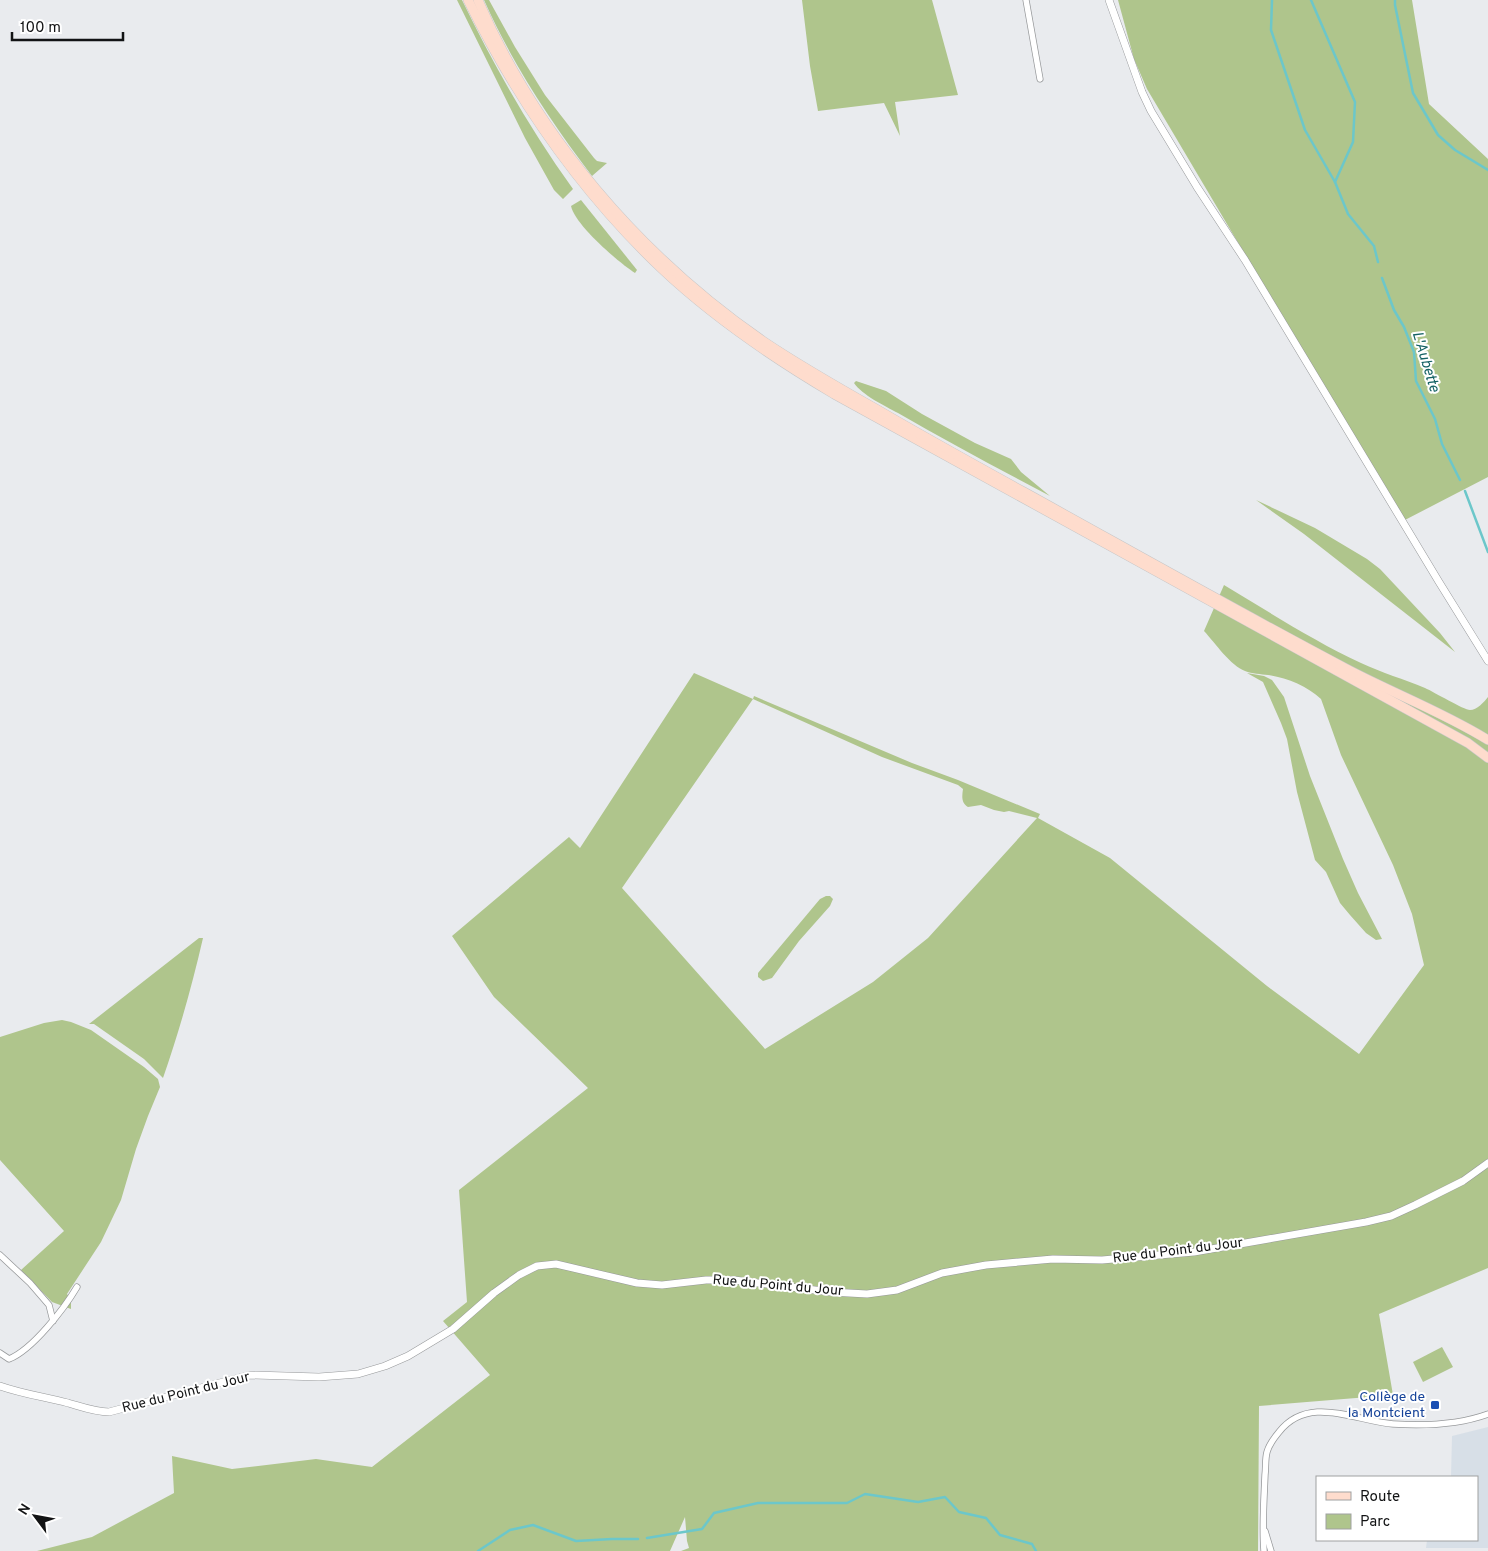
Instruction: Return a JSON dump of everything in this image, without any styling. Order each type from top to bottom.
[{"type":"main road","points":[[468,0],[490,46],[515,88],[543,130],[582,182],[609,214],[662,269],[726,322],[781,361],[834,394],[1468,743],[1488,758]]},
{"type":"main road","points":[[478,0],[497,40],[520,80],[549,127],[583,173],[621,217],[662,258],[705,297],[748,330],[808,371],[1340,666],[1486,737]]},
{"type":"street","points":[[1026,0],[1040,79]]},
{"type":"street","points":[[1109,0],[1142,92],[1151,111],[1197,187],[1245,260],[1488,660]]},
{"type":"street","points":[[1468,743],[1472,743],[1488,752]]},
{"type":"street","name":"Rue du Point du Jour","points":[[0,1386],[27,1395],[68,1403],[96,1412],[110,1412],[250,1375],[319,1377],[358,1374],[385,1366],[434,1342],[453,1329],[494,1293],[519,1275],[537,1266],[556,1264],[637,1283],[662,1285],[706,1280],[734,1280],[831,1292],[867,1294],[897,1290],[942,1273],[986,1265],[1053,1259],[1102,1260],[1194,1252],[1269,1240],[1391,1216],[1463,1181],[1488,1163]]},
{"type":"street","points":[[0,1255],[30,1282],[49,1305],[53,1322]]},
{"type":"street","points":[[0,1353],[9,1359],[18,1355],[53,1322],[77,1287]]},
{"type":"street","points":[[1264,1551],[1263,1527],[1267,1451],[1272,1440],[1290,1421],[1310,1412],[1325,1411],[1391,1424],[1417,1425],[1462,1421],[1488,1414]]},
{"type":"street","points":[[1263,1527],[1271,1551]]},
{"type":"shaded area","points":[[1488,1427],[1488,1548],[1426,1548],[1427,1541],[1478,1541],[1478,1476],[1451,1476],[1452,1436]]},
{"type":"green space","points":[[457,0],[462,0],[513,97],[573,189],[563,199],[554,190],[525,138]]},
{"type":"green space","points":[[484,0],[489,0],[545,95],[594,158],[597,161],[607,163],[592,176],[561,134],[533,91],[507,47]]},
{"type":"green space","points":[[802,0],[932,0],[958,95],[895,102],[900,136],[884,103],[818,111]]},
{"type":"green space","points":[[1118,0],[1412,0],[1429,104],[1488,159],[1488,477],[1403,521],[1147,89],[1134,59]]},
{"type":"green space","points":[[581,200],[637,270],[635,273],[608,252],[580,223],[571,206]]},
{"type":"green space","points":[[856,381],[886,391],[922,414],[975,443],[1011,459],[1021,472],[1050,496],[874,400],[862,392],[854,383]]},
{"type":"green space","points":[[1256,500],[1315,528],[1367,559],[1380,569],[1440,633],[1455,652],[1304,534]]},
{"type":"green space","points":[[1224,585],[1343,654],[1369,667],[1425,688],[1462,707],[1470,710],[1475,709],[1488,697],[1488,1268],[1379,1314],[1393,1395],[1259,1406],[1258,1551],[681,1551],[689,1548],[685,1517],[670,1551],[37,1551],[92,1537],[174,1493],[172,1456],[232,1469],[316,1459],[372,1467],[490,1375],[443,1321],[467,1302],[459,1190],[588,1088],[494,997],[452,936],[569,837],[580,848],[694,673],[753,699],[754,696],[912,763],[1040,814],[1038,818],[1110,858],[1267,986],[1359,1054],[1424,965],[1412,914],[1393,865],[1341,755],[1321,699],[1303,686],[1289,680],[1245,671],[1234,664],[1204,631]],"holes":[[[753,699],[882,757],[958,785],[963,789],[963,801],[968,807],[981,805],[994,810],[1009,811],[1037,818],[928,938],[873,982],[765,1049],[622,888]]]},
{"type":"green space","points":[[1247,673],[1264,676],[1272,680],[1284,697],[1310,776],[1343,859],[1382,939],[1376,940],[1366,933],[1350,915],[1340,903],[1326,872],[1315,860],[1297,792],[1287,739],[1263,682]]},
{"type":"green space","points":[[830,896],[833,899],[830,906],[799,941],[772,978],[763,981],[758,977],[758,973],[820,899]]},
{"type":"green space","points":[[199,938],[203,938],[194,974],[163,1078],[144,1059],[94,1024],[89,1024]]},
{"type":"green space","points":[[62,1020],[91,1030],[144,1067],[158,1079],[160,1087],[136,1149],[121,1200],[101,1242],[67,1294],[71,1300],[71,1309],[52,1302],[21,1270],[64,1231],[0,1160],[0,1037],[44,1023]]},
{"type":"green space","points":[[1442,1347],[1453,1367],[1423,1382],[1413,1362]]},
{"type":"waterway","name":"L'Aubette","points":[[1272,0],[1271,30],[1305,130],[1335,182],[1348,214],[1374,246],[1378,262]]},
{"type":"waterway","name":"L'Aubette","points":[[1311,0],[1355,102],[1353,142],[1335,182]]},
{"type":"waterway","name":"L'Aubette","points":[[1395,0],[1413,93],[1438,135],[1455,150],[1488,170]]},
{"type":"waterway","name":"L'Aubette","points":[[1382,278],[1394,310],[1404,327],[1414,352],[1416,381],[1435,419],[1442,444],[1460,480]]},
{"type":"waterway","name":"L'Aubette","points":[[1465,491],[1488,552]]},
{"type":"waterway","points":[[647,1538],[702,1529],[714,1513],[758,1503],[847,1503],[865,1494],[918,1502],[945,1497],[959,1512],[986,1518],[1000,1535],[1032,1544],[1036,1551]]},
{"type":"waterway","points":[[478,1551],[510,1530],[533,1525],[576,1541],[638,1539]]},
{"type":"place","name":"Collège de la Montcient","points":[[1435,1405]]}]
